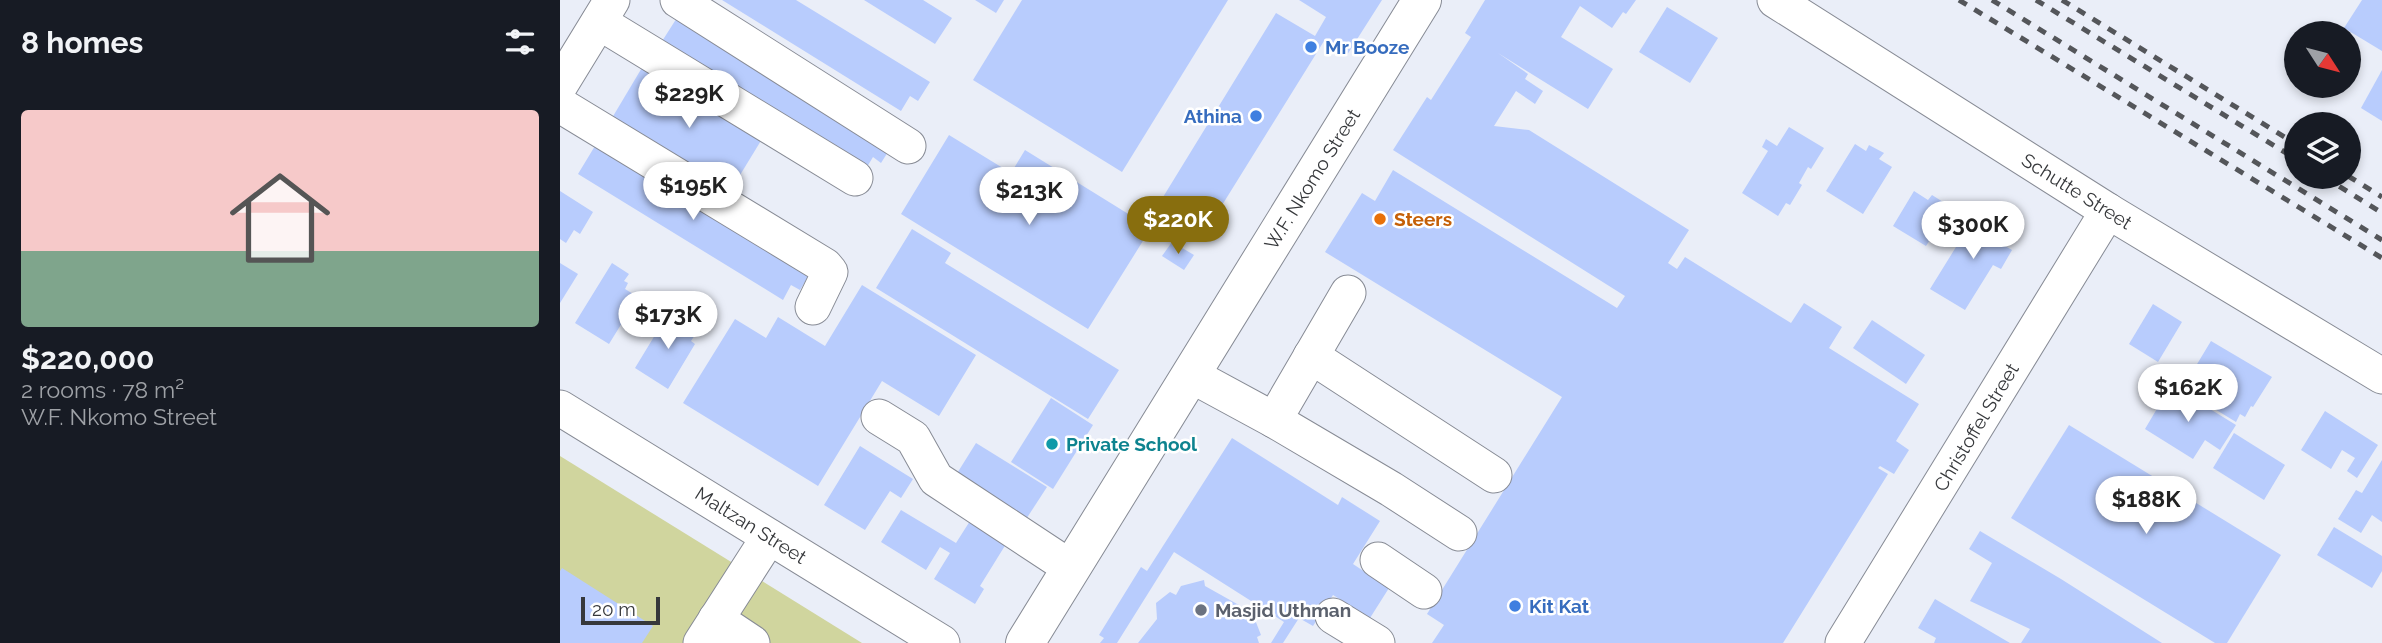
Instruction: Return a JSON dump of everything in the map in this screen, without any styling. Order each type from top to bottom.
[{"type":"main road","name":"W.F. Nkomo Street","points":[[1025,643],[1422,0]]},
{"type":"street","points":[[678,0],[908,146]]},
{"type":"street","name":"Schutte Street","points":[[1775,0],[2108,211],[2382,376]]},
{"type":"street","points":[[560,85],[605,11],[855,178]]},
{"type":"street","points":[[560,105],[825,266],[830,272],[828,279],[813,307]]},
{"type":"street","name":"Christoffel Street","points":[[1843,643],[2108,211]]},
{"type":"street","points":[[1274,421],[1348,293]]},
{"type":"street","points":[[1311,356],[1494,475]]},
{"type":"street","points":[[1191,375],[1391,489],[1460,533]]},
{"type":"street","name":"Maltzan Street","points":[[560,408],[942,643]]},
{"type":"street","points":[[879,417],[913,438],[936,478],[1071,568]]},
{"type":"street","points":[[752,643],[709,631],[769,537]]},
{"type":"street","points":[[1378,561],[1424,592]]},
{"type":"street","points":[[1333,616],[1377,643]]},
{"type":"green space","points":[[560,456],[862,643],[560,643]]},
{"type":"building","points":[[722,0],[796,0],[930,82],[918,101],[910,96],[901,111]]},
{"type":"building","points":[[864,0],[923,0],[952,18],[935,44]]},
{"type":"building","points":[[975,0],[1004,0],[996,13]]},
{"type":"building","points":[[1022,0],[1228,0],[1122,172],[973,80]]},
{"type":"building","points":[[1299,0],[1382,0],[1347,55],[1324,41],[1206,231],[1160,202],[1276,13],[1315,36],[1326,17]]},
{"type":"building","points":[[1485,0],[1636,0],[1612,28],[1580,6],[1561,37],[1613,69],[1588,109],[1498,53],[1528,74],[1525,79],[1543,91],[1535,104],[1516,91],[1494,126],[1529,130],[1689,230],[1668,263],[1677,269],[1685,257],[1791,323],[1804,303],[1842,327],[1829,348],[1919,404],[1896,441],[1909,450],[1894,474],[1880,466],[1878,468],[1888,474],[1783,643],[1432,643],[1444,625],[1427,614],[1562,397],[1325,252],[1362,193],[1375,201],[1393,170],[1617,308],[1625,296],[1393,150],[1427,97],[1431,100],[1471,37],[1465,33]]},
{"type":"building","points":[[2362,0],[2382,0],[2382,51],[2361,38],[2361,21],[2348,21]]},
{"type":"building","points":[[1667,7],[1718,38],[1690,83],[1639,52]]},
{"type":"building","points":[[680,13],[893,144],[881,163],[873,157],[864,172],[659,46]]},
{"type":"building","points":[[643,66],[765,134],[726,198],[612,118]]},
{"type":"building","points":[[2382,70],[2382,121],[2361,108]]},
{"type":"building","points":[[1789,127],[1824,148],[1811,169],[1808,167],[1799,183],[1802,185],[1790,205],[1786,203],[1778,216],[1742,193],[1768,151],[1762,147],[1766,139],[1777,146]]},
{"type":"building","points":[[949,135],[1011,173],[1025,150],[1151,228],[1088,329],[901,214]]},
{"type":"building","points":[[598,141],[811,272],[800,290],[791,285],[783,300],[578,174]]},
{"type":"building","points":[[1855,144],[1866,151],[1869,145],[1884,153],[1879,159],[1892,167],[1863,214],[1826,191]]},
{"type":"building","points":[[560,191],[593,212],[580,234],[574,230],[566,243],[560,239]]},
{"type":"building","points":[[1914,191],[1928,200],[1932,195],[1951,207],[1926,246],[1893,226]]},
{"type":"building","points":[[1977,213],[2012,235],[2005,246],[2012,250],[2001,269],[1993,265],[1965,310],[1930,289]]},
{"type":"building","points":[[912,229],[951,253],[945,263],[1119,370],[1088,419],[876,288]]},
{"type":"building","points":[[1172,242],[1194,255],[1184,270],[1162,256]]},
{"type":"building","points":[[560,263],[578,274],[560,303]]},
{"type":"building","points":[[612,263],[629,274],[624,281],[628,283],[625,289],[638,297],[609,344],[575,323]]},
{"type":"building","points":[[862,285],[976,355],[939,416],[882,381],[818,486],[683,403],[735,319],[766,338],[778,317],[825,346]]},
{"type":"building","points":[[2153,304],[2182,322],[2158,362],[2129,344]]},
{"type":"building","points":[[669,312],[698,330],[691,341],[695,344],[668,389],[635,368]]},
{"type":"building","points":[[1872,320],[1925,355],[1906,384],[1853,348]]},
{"type":"building","points":[[2211,341],[2272,377],[2245,417],[2240,414],[2236,422],[2182,389]]},
{"type":"building","points":[[2171,385],[2236,425],[2220,450],[2205,440],[2193,459],[2145,429]]},
{"type":"building","name":"Private School","points":[[1051,398],[1093,425],[1053,489],[1011,462]]},
{"type":"building","points":[[2325,411],[2378,445],[2357,478],[2347,471],[2355,458],[2342,450],[2331,469],[2301,450]]},
{"type":"building","points":[[2069,425],[2281,555],[2227,643],[2215,643],[2011,518]]},
{"type":"building","points":[[2234,433],[2285,465],[2264,500],[2213,468]]},
{"type":"building","points":[[1232,438],[1338,505],[1342,497],[1380,521],[1353,564],[1389,588],[1370,618],[1333,595],[1313,626],[1299,618],[1283,643],[1271,643],[1284,622],[1174,552],[1117,643],[1100,643],[1104,638],[1099,635],[1141,567],[1147,571]]},
{"type":"building","points":[[976,443],[1047,487],[1021,527],[951,483]]},
{"type":"building","points":[[860,446],[913,479],[901,498],[890,491],[865,530],[824,505]]},
{"type":"building","points":[[2382,460],[2382,522],[2372,515],[2361,533],[2338,519],[2356,490],[2362,493]]},
{"type":"building","points":[[901,510],[956,543],[970,521],[1006,544],[980,586],[984,589],[975,604],[934,579],[950,553],[940,547],[926,570],[881,542]]},
{"type":"building","points":[[2334,527],[2382,556],[2382,571],[2372,588],[2317,555]]},
{"type":"building","points":[[1980,531],[2162,643],[2021,643],[2030,629],[1970,601],[1992,563],[1969,549]]},
{"type":"building","points":[[562,568],[653,626],[642,643],[560,643]]},
{"type":"building","name":"Masjid Uthman","points":[[1204,580],[1205,586],[1246,609],[1248,614],[1252,612],[1261,635],[1257,637],[1259,643],[1138,643],[1157,619],[1156,603],[1170,592],[1176,595],[1181,586]]},
{"type":"building","points":[[1935,599],[2010,643],[1934,643],[1936,638],[1918,628]]},
{"type":"railway","points":[[1959,0],[2382,258]]},
{"type":"railway","points":[[1992,0],[2382,240]]},
{"type":"railway","points":[[2036,0],[2284,152]]},
{"type":"railway","points":[[2062,0],[2284,137]]},
{"type":"railway","points":[[2361,184],[2382,197]]},
{"type":"railway","points":[[2343,189],[2382,213]]},
{"type":"place","name":"Mr Booze","points":[[1311,47]]},
{"type":"place","name":"Athina","points":[[1256,116]]},
{"type":"place","name":"Steers","points":[[1380,219]]},
{"type":"place","name":"Private School","points":[[1052,444]]},
{"type":"place","name":"Kit Kat","points":[[1515,606]]},
{"type":"place","name":"Masjid Uthman","points":[[1201,610]]}]
